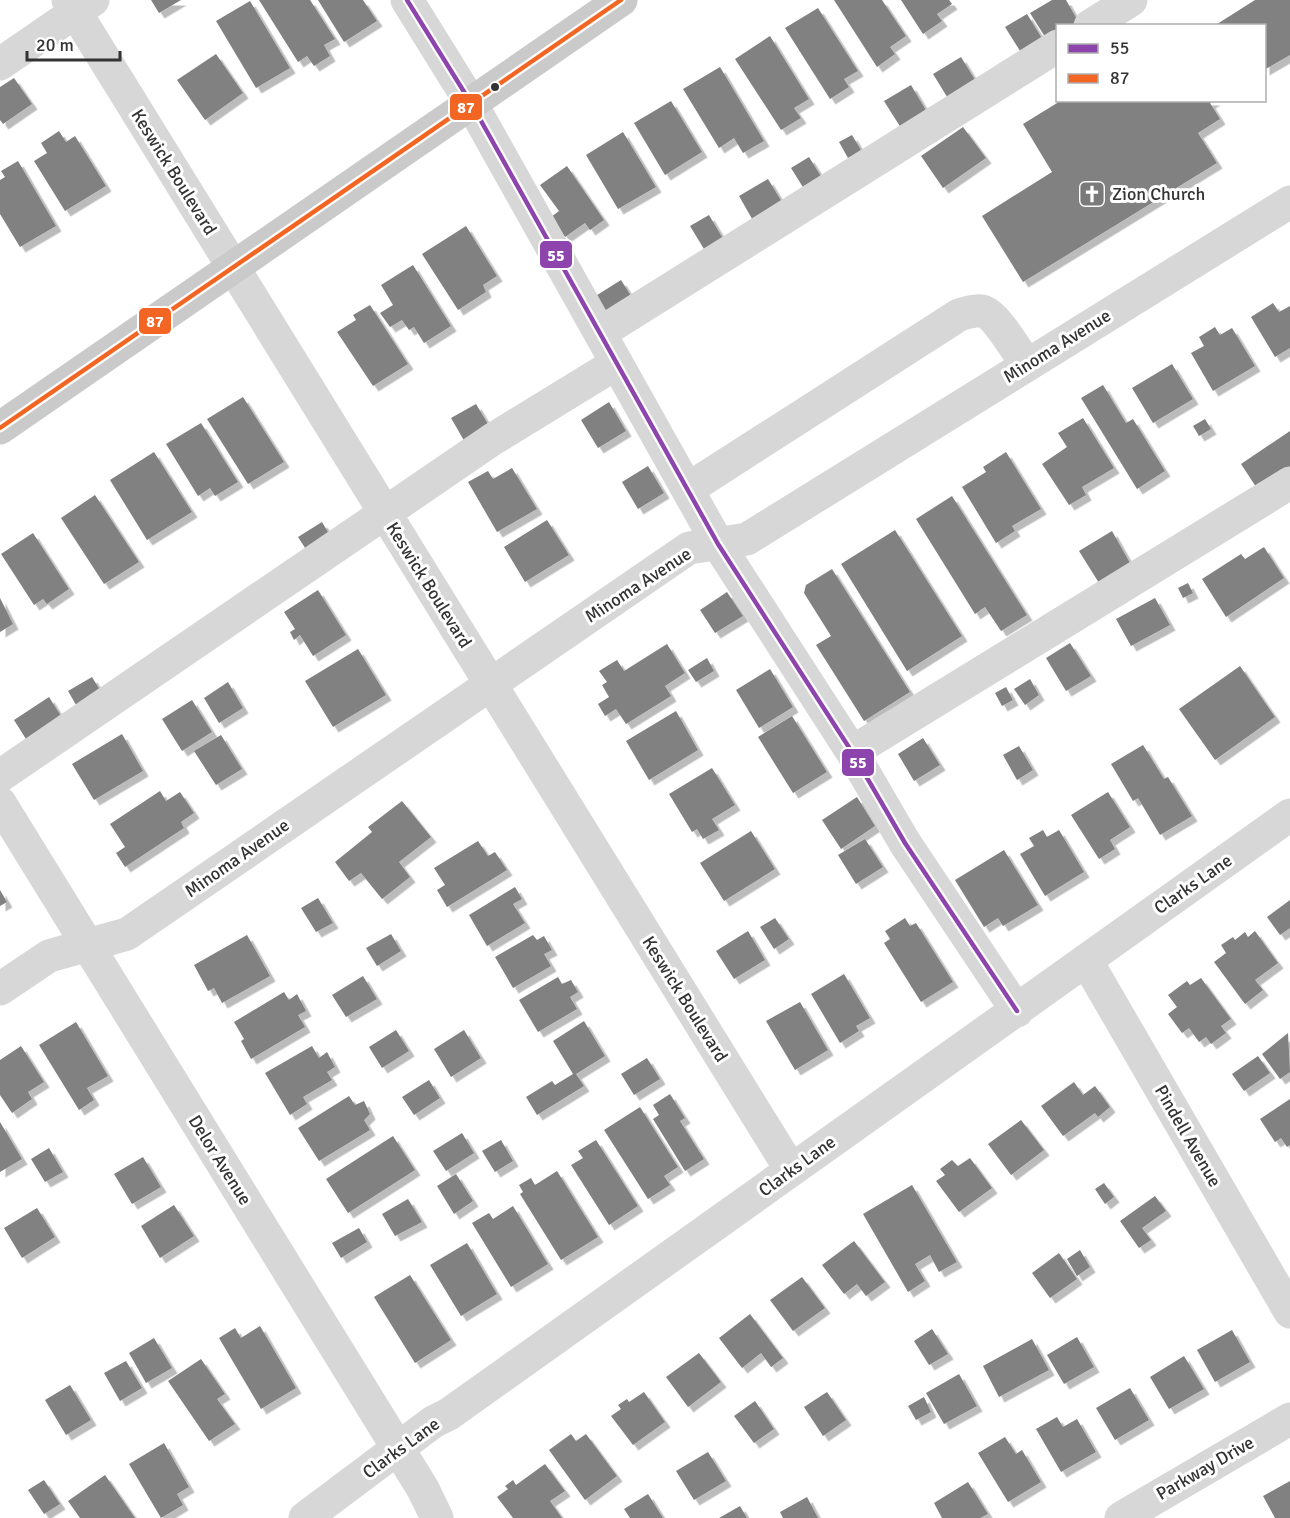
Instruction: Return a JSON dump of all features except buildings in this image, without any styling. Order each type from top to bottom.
[{"type":"main road","points":[[0,428],[621,0]]},
{"type":"street","points":[[407,0],[471,103],[718,544],[852,752],[905,843],[1017,1011]]},
{"type":"street","points":[[1093,24],[1131,0]]},
{"type":"street","points":[[0,64],[79,4]]},
{"type":"street","name":"Keswick Boulevard","points":[[79,4],[233,267],[791,1170]]},
{"type":"street","points":[[600,333],[1056,47]]},
{"type":"street","name":"Minoma Avenue","points":[[0,989],[49,956],[127,934],[689,548],[747,538],[1290,202]]},
{"type":"street","points":[[688,489],[965,313],[983,311],[992,317],[1027,365]]},
{"type":"street","points":[[0,776],[386,515],[493,439],[617,363]]},
{"type":"street","points":[[852,752],[1290,483]]},
{"type":"street","name":"Delor Avenue","points":[[0,804],[398,1449],[437,1518]]},
{"type":"street","name":"Clarks Lane","points":[[305,1518],[398,1449],[1290,816]]},
{"type":"street","name":"Pindell Avenue","points":[[1086,960],[1290,1312]]},
{"type":"street","name":"Parkway Drive","points":[[1121,1518],[1290,1419]]},
{"type":"transit line","name":"55","points":[[407,0],[471,103],[718,544],[852,752],[905,843],[1017,1011]]},
{"type":"transit line","name":"87","points":[[0,428],[621,0]]},
{"type":"place","name":"Zion Church","points":[[1092,194]]}]
